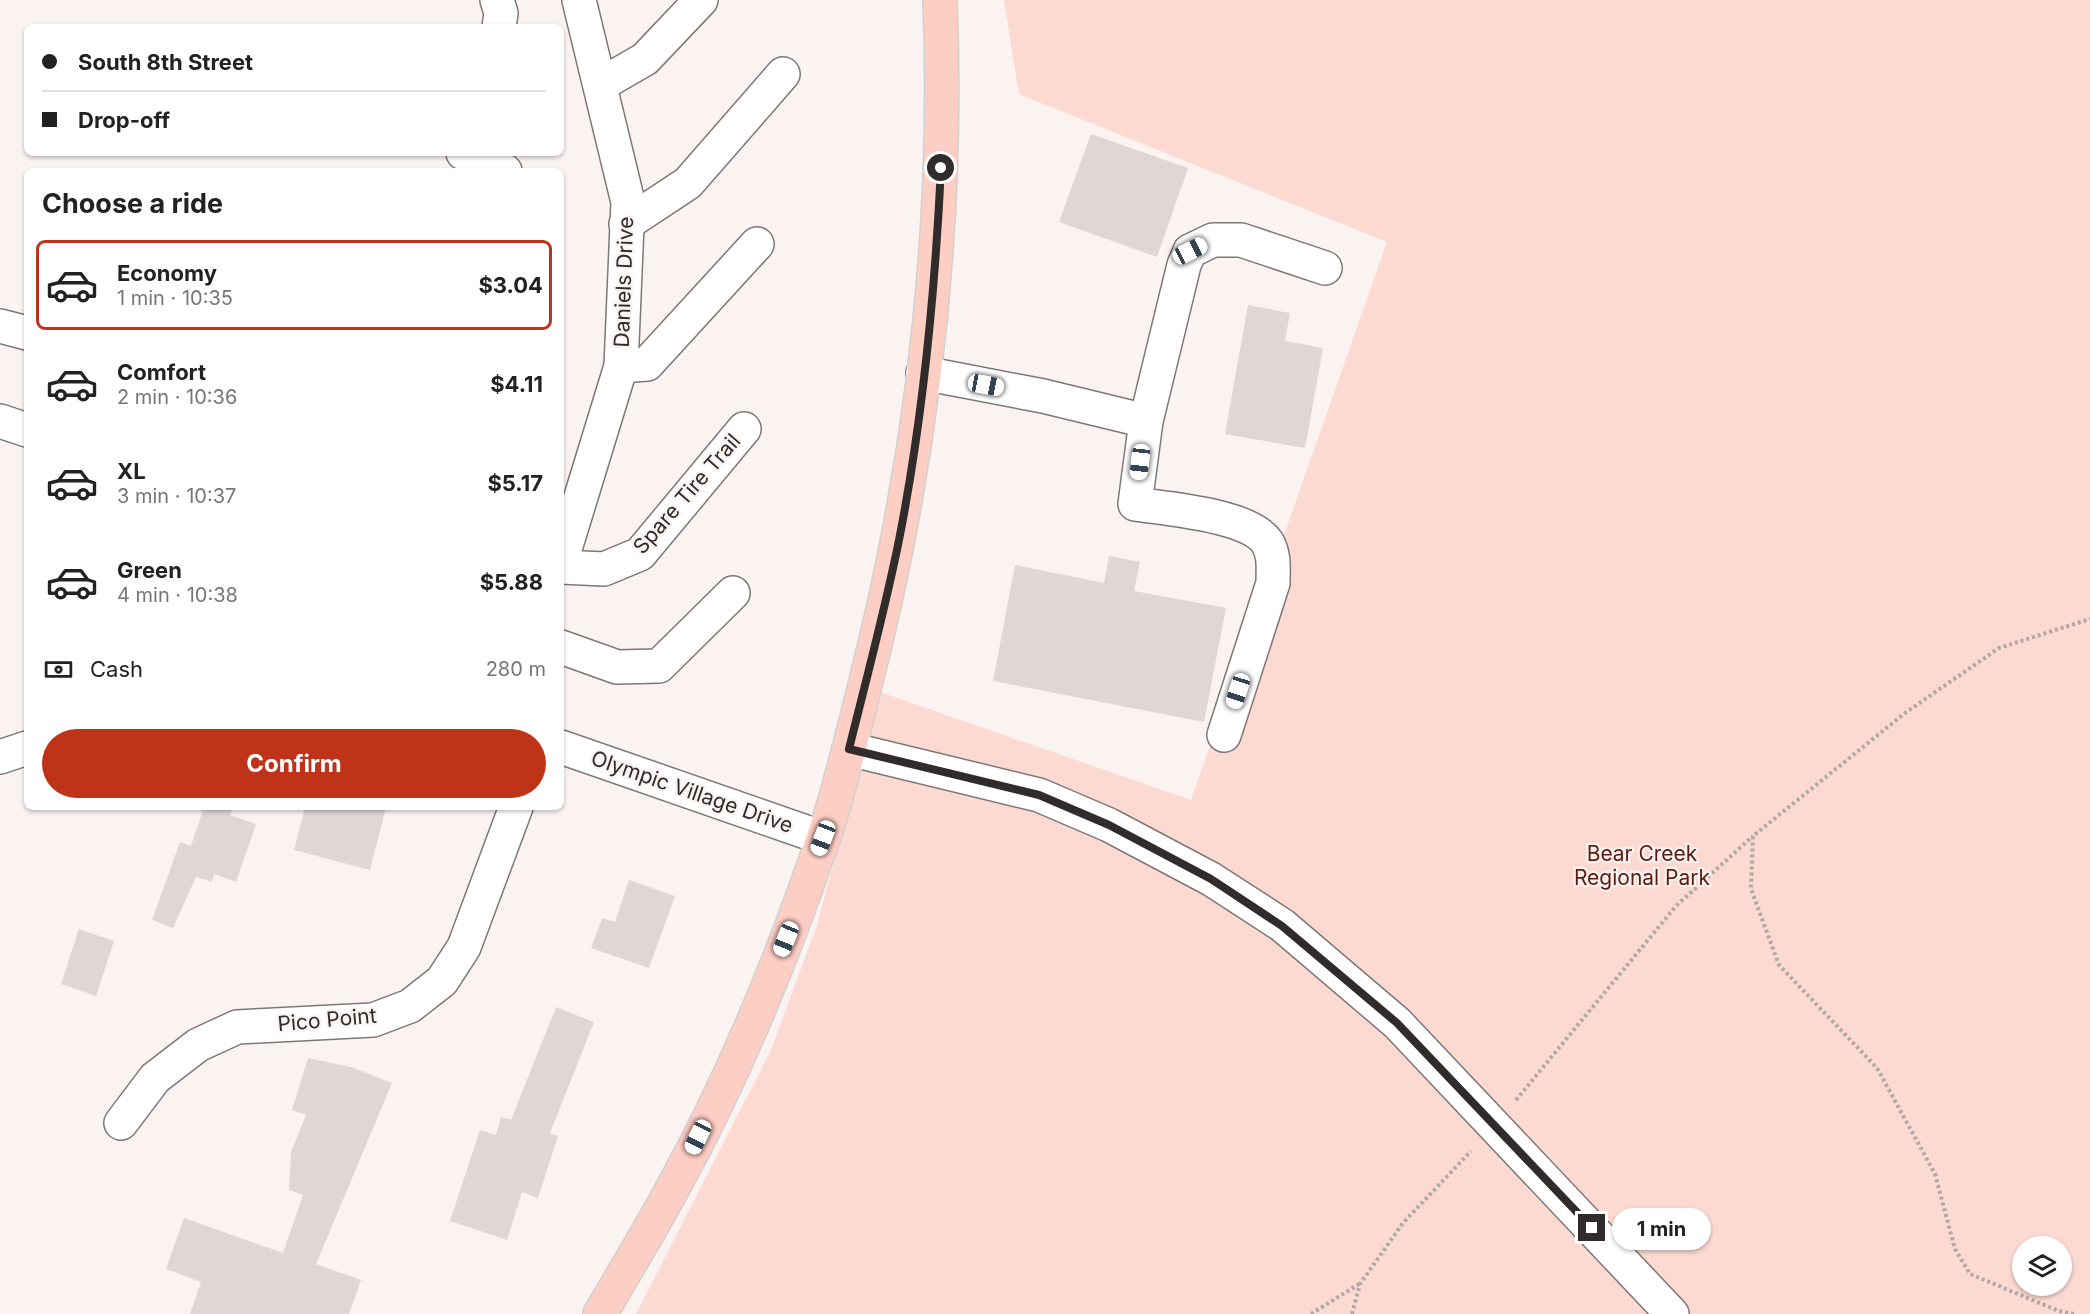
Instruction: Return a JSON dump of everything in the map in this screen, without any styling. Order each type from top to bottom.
[{"type":"main road","points":[[600,1314],[677,1180],[739,1052],[823,838],[849,749],[899,538],[923,373],[937,249],[943,122],[940,0]]},
{"type":"street","points":[[497,0],[501,13],[499,24]]},
{"type":"street","name":"Daniels Drive","points":[[564,552],[621,366],[628,202],[579,0]]},
{"type":"street","points":[[600,85],[645,59],[701,0]]},
{"type":"street","points":[[626,224],[688,183],[783,74]]},
{"type":"street","points":[[469,156],[498,168]]},
{"type":"street","points":[[1224,735],[1274,583],[1274,557],[1267,542],[1255,530],[1236,521],[1136,504],[1146,421],[1184,265],[1190,251],[1213,240],[1241,240],[1325,268]]},
{"type":"street","points":[[621,366],[647,364],[757,244]]},
{"type":"street","points":[[0,326],[24,332]]},
{"type":"street","points":[[923,373],[1043,396],[1146,421]]},
{"type":"street","points":[[0,421],[24,429]]},
{"type":"street","name":"Spare Tire Trail","points":[[564,567],[604,569],[640,554],[744,429]]},
{"type":"street","points":[[564,648],[617,667],[659,666],[733,594]]},
{"type":"street","name":"Olympic Village Drive","points":[[564,748],[823,838]]},
{"type":"street","points":[[0,757],[24,749]]},
{"type":"street","points":[[849,749],[1039,795],[1109,825],[1211,879],[1282,926],[1329,963],[1397,1023],[1672,1314]]},
{"type":"street","name":"Pico Point","points":[[121,1123],[155,1078],[198,1045],[237,1027],[373,1020],[410,1006],[442,981],[464,947],[515,810]]},
{"type":"path","points":[[1352,1314],[1360,1284],[1403,1223],[1495,1125],[1676,906],[1753,836],[1905,713],[1999,648],[2090,620]]},
{"type":"path","points":[[1753,836],[1751,890],[1779,965],[1877,1068],[1935,1174],[1955,1249],[1970,1274],[2058,1313],[2074,1314]]},
{"type":"path","points":[[1311,1314],[1360,1284]]},
{"type":"green space","name":"Bear Creek Regional Park","points":[[1004,0],[2090,0],[2090,1314],[636,1314],[771,1050],[816,928],[880,692],[1191,800],[1387,242],[1019,94]]},
{"type":"building","points":[[1091,134],[1188,168],[1157,257],[1059,222]]},
{"type":"building","points":[[1248,305],[1290,313],[1285,341],[1323,348],[1305,448],[1225,434]]},
{"type":"building","points":[[1109,556],[1140,562],[1134,591],[1226,608],[1204,722],[993,681],[1015,565],[1104,583]]},
{"type":"building","points":[[203,810],[232,810],[230,815],[256,824],[236,882],[214,874],[212,882],[196,877],[173,928],[152,920],[180,842],[191,846]]},
{"type":"building","points":[[304,810],[385,810],[370,870],[294,850]]},
{"type":"building","points":[[629,880],[675,896],[649,968],[591,948],[602,918],[615,922]]},
{"type":"building","points":[[79,929],[114,941],[96,996],[61,984]]},
{"type":"building","points":[[556,1007],[594,1022],[550,1133],[558,1136],[538,1198],[522,1192],[507,1240],[450,1221],[480,1130],[496,1135],[501,1117],[511,1120]]},
{"type":"building","points":[[308,1058],[351,1067],[392,1083],[316,1264],[361,1280],[349,1314],[190,1314],[201,1282],[166,1269],[184,1218],[283,1253],[303,1195],[289,1190],[291,1152],[306,1115],[292,1110]]},
{"type":"route","points":[[941,168],[937,261],[918,421],[899,538],[849,749],[1039,795],[1109,825],[1211,879],[1282,926],[1329,963],[1397,1023],[1592,1228]]}]
